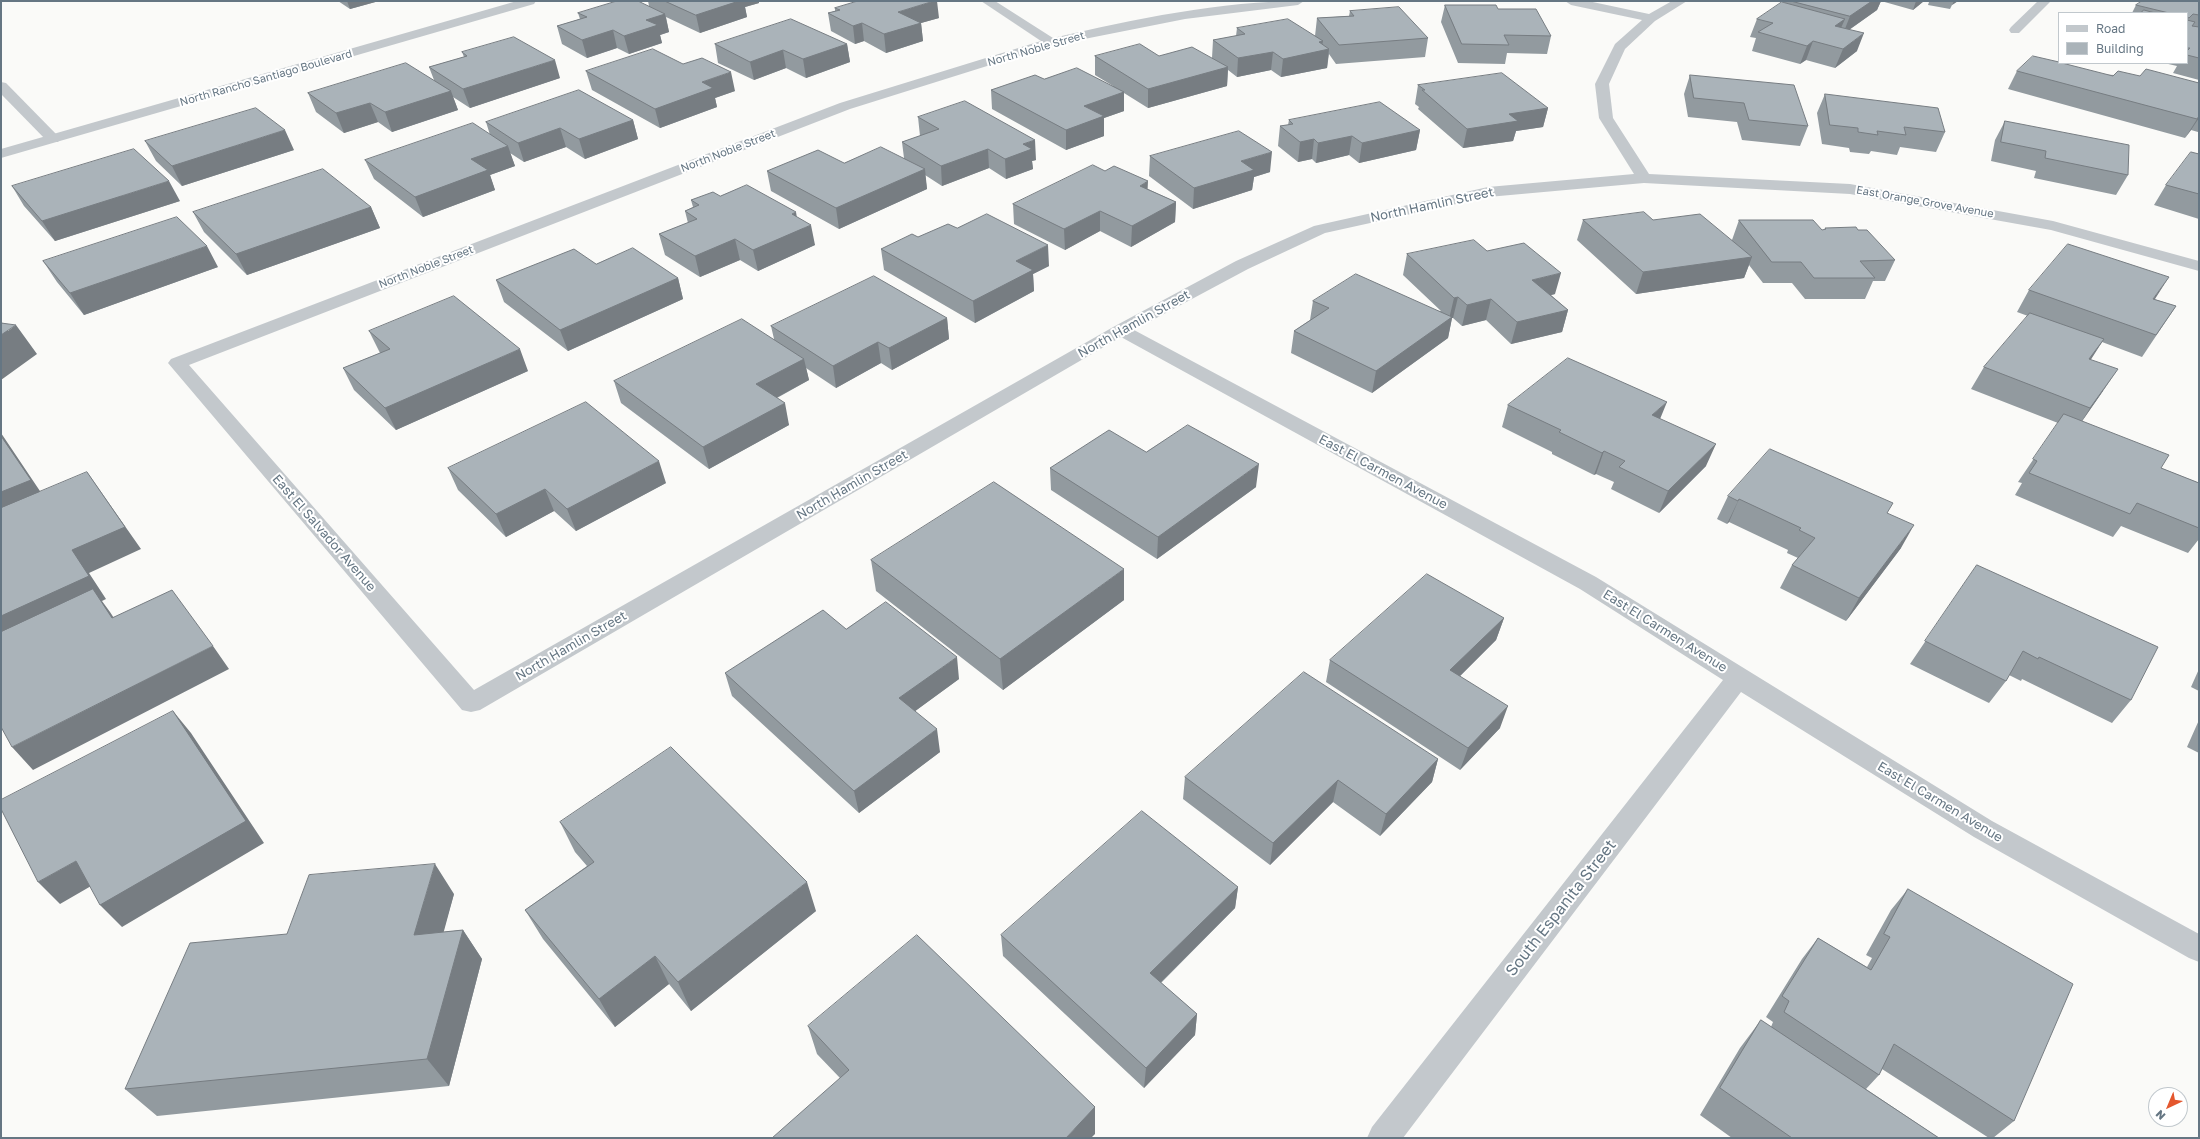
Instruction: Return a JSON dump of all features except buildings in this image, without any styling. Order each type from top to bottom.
[{"type":"street","name":"North Rancho Santiago Boulevard","points":[[1,154],[530,1]]},
{"type":"street","points":[[987,1],[1052,42]]},
{"type":"street","name":"North Noble Street","points":[[177,363],[845,106],[1052,42],[1094,32],[1185,15],[1298,1]]},
{"type":"street","points":[[1571,1],[1650,18]]},
{"type":"street","points":[[1644,178],[1606,118],[1602,84],[1619,47],[1650,18],[1681,1]]},
{"type":"street","points":[[2014,30],[2045,1]]},
{"type":"street","points":[[1,86],[53,139]]},
{"type":"street","name":"East Orange Grove Avenue","points":[[1644,178],[1850,189],[2053,226],[2199,266]]},
{"type":"street","name":"North Hamlin Street","points":[[472,703],[1121,330],[1242,265],[1320,229],[1488,192],[1644,178]]},
{"type":"street","name":"East El Carmen Avenue","points":[[1121,330],[1588,583],[1738,678],[1983,829],[2199,949]]},
{"type":"street","name":"East El Salvador Avenue","points":[[177,363],[472,703]]},
{"type":"street","name":"South Espanita Street","points":[[1383,1138],[1738,678]]}]
